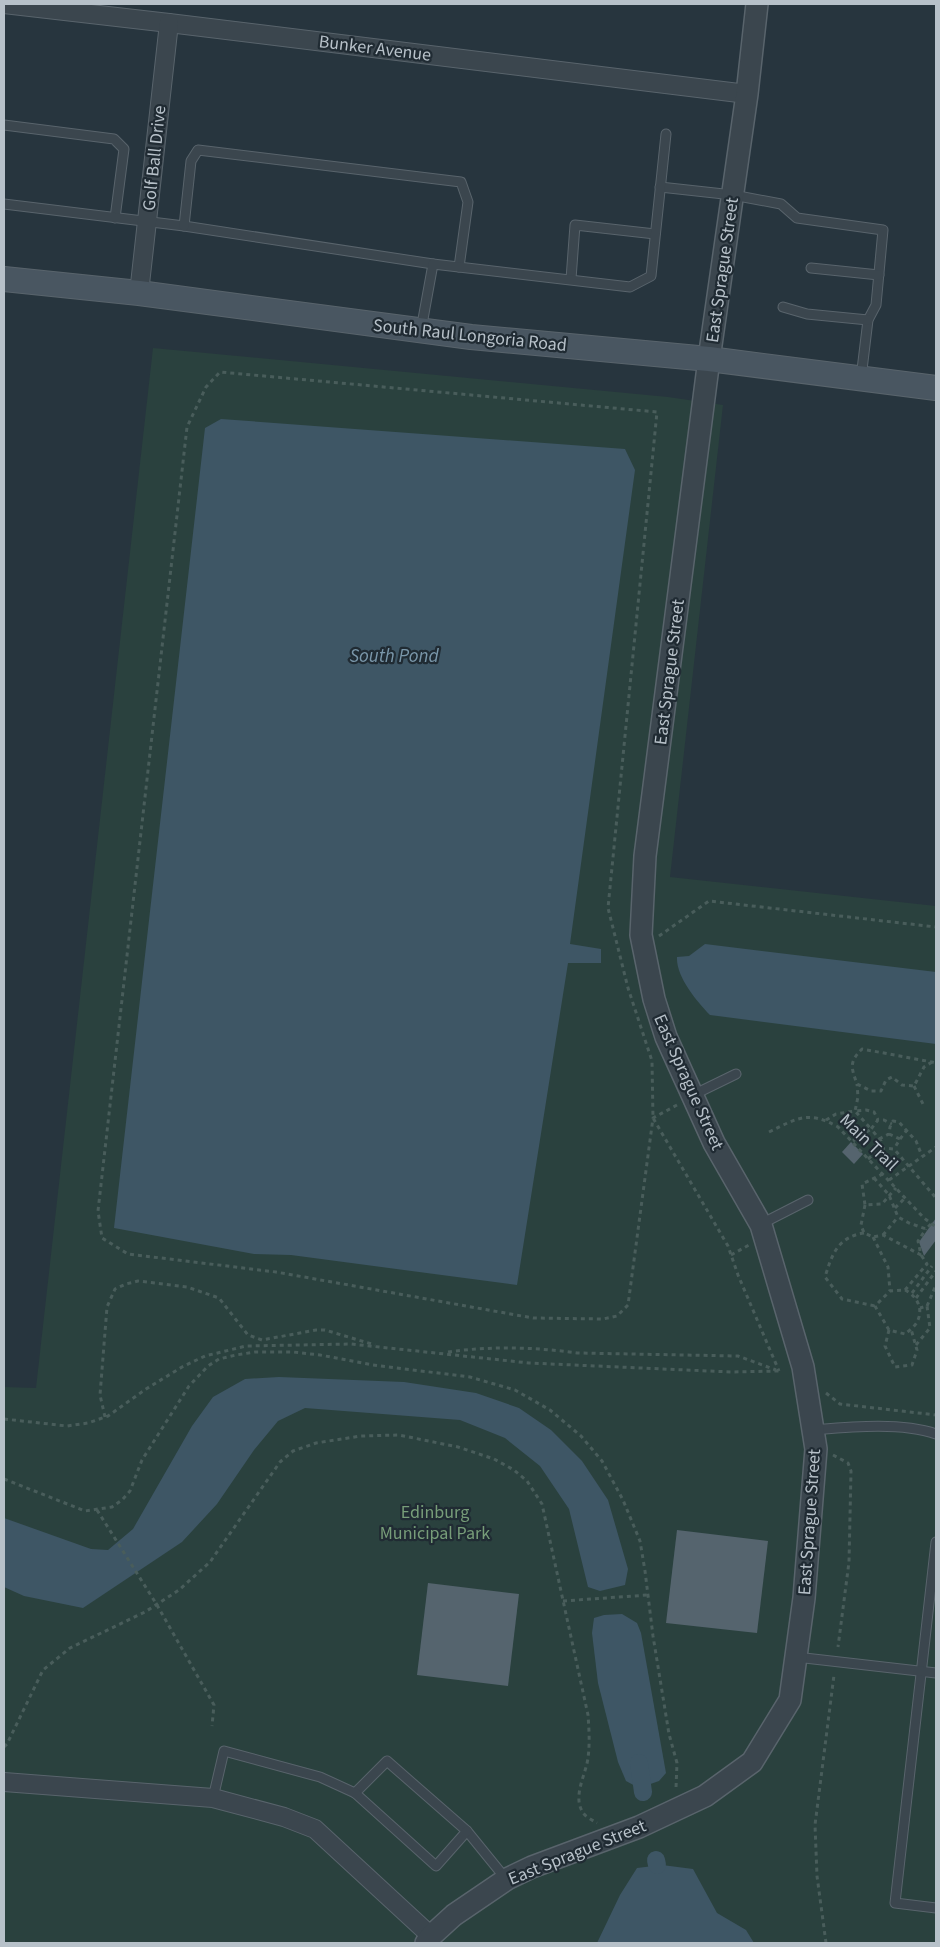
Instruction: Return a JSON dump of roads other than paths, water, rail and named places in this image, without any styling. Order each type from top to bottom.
[{"type":"main road","name":"South Raul Longoria Road","points":[[4,279],[139,294],[471,337],[709,359],[936,388]]},
{"type":"street","name":"Bunker Avenue","points":[[4,4],[170,22],[747,94]]},
{"type":"street","name":"East Sprague Street","points":[[429,1940],[454,1915],[507,1879],[532,1867],[639,1827],[705,1796],[752,1762],[790,1700],[804,1598],[816,1449],[803,1368],[761,1224],[714,1142],[686,1100],[654,999],[641,935],[645,856],[709,359],[747,94],[757,4]]},
{"type":"street","name":"Golf Ball Drive","points":[[139,294],[170,22]]},
{"type":"street","points":[[4,1782],[213,1798],[265,1811],[315,1829],[429,1940]]},
{"type":"lane","points":[[4,125],[114,139],[124,149],[115,218]]},
{"type":"lane","points":[[4,204],[184,226],[433,264],[630,286],[651,276],[666,134]]},
{"type":"lane","points":[[184,226],[191,161],[198,150],[461,182],[468,202],[459,267]]},
{"type":"lane","points":[[660,187],[732,194],[781,204],[798,218],[883,230],[876,305],[868,320],[860,378]]},
{"type":"lane","points":[[571,279],[575,225],[656,234]]},
{"type":"lane","points":[[420,330],[433,264]]},
{"type":"lane","points":[[811,268],[879,275]]},
{"type":"lane","points":[[783,307],[807,314],[868,320]]},
{"type":"lane","points":[[686,1100],[736,1074]]},
{"type":"lane","points":[[761,1224],[808,1200]]},
{"type":"lane","points":[[813,1430],[847,1427],[894,1428],[928,1431],[936,1434]]},
{"type":"lane","points":[[936,1542],[895,1903],[936,1908]]},
{"type":"lane","points":[[796,1657],[936,1673]]},
{"type":"lane","points":[[213,1798],[224,1751],[320,1778],[355,1793],[436,1866],[466,1831]]},
{"type":"lane","points":[[355,1793],[387,1761],[466,1831],[507,1879]]},
{"type":"water","name":"South Pond","points":[[221,419],[625,449],[635,470],[570,944],[601,949],[601,963],[568,963],[517,1285],[291,1255],[254,1254],[114,1228],[205,428]]},
{"type":"water","points":[[705,944],[936,972],[936,1044],[710,1015],[694,996],[680,973],[677,957],[689,956]]},
{"type":"water","points":[[279,1377],[404,1382],[476,1393],[519,1408],[551,1430],[582,1461],[608,1500],[628,1569],[625,1585],[600,1591],[588,1587],[569,1509],[540,1466],[505,1438],[460,1420],[305,1408],[278,1421],[254,1450],[217,1504],[182,1542],[83,1608],[24,1596],[4,1587],[4,1518],[91,1549],[108,1550],[133,1529],[192,1426],[213,1397],[245,1379]]},
{"type":"water","points":[[622,1614],[637,1623],[641,1633],[666,1773],[659,1781],[639,1788],[626,1781],[618,1762],[598,1683],[592,1633],[594,1618],[604,1615]]},
{"type":"water","points":[[662,1865],[693,1869],[717,1913],[746,1930],[754,1943],[597,1943],[620,1895],[637,1868]]},
{"type":"waterway","points":[[639,1763],[643,1792]]},
{"type":"waterway","points":[[656,1860],[657,1865]]},
{"type":"park label","name":"Edinburg Municipal Park","points":[[435,1522]]}]
